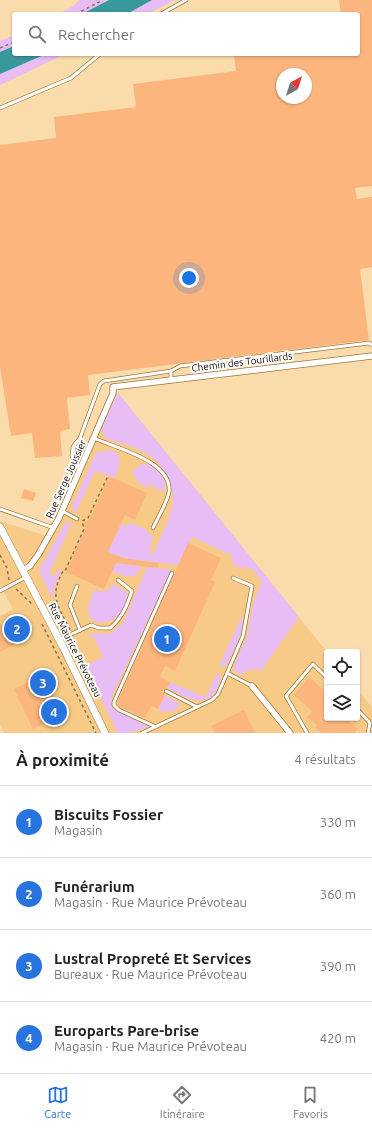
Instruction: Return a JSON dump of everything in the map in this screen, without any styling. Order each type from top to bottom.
[{"type":"street","name":"Chemin des Tourillards","points":[[113,387],[372,356]]},
{"type":"street","name":"Rue Serge Joussier","points":[[24,573],[38,555],[54,528],[113,393],[113,387]]},
{"type":"street","name":"Rue Maurice Prévoteau","points":[[0,527],[59,640],[105,733]]},
{"type":"street","points":[[252,686],[290,733]]},
{"type":"lane","points":[[165,12],[186,0]]},
{"type":"lane","points":[[0,108],[71,78],[98,56]]},
{"type":"lane","points":[[80,469],[72,456],[73,446],[80,438],[100,384],[104,381],[171,371],[180,366],[369,343],[372,345]]},
{"type":"lane","points":[[171,371],[172,379]]},
{"type":"lane","points":[[94,438],[153,463],[166,476],[169,485],[169,493],[153,528]]},
{"type":"lane","points":[[0,509],[54,528]]},
{"type":"lane","points":[[62,511],[77,519]]},
{"type":"lane","points":[[0,591],[11,585],[24,573]]},
{"type":"lane","points":[[156,727],[120,710],[114,705],[114,702],[172,573]]},
{"type":"lane","points":[[142,733],[212,700],[218,694],[243,636],[252,586],[233,578]]},
{"type":"lane","points":[[59,640],[71,633],[91,625],[99,628],[110,628],[119,621],[128,604],[132,591],[118,580]]},
{"type":"lane","points":[[77,586],[70,605],[80,630]]},
{"type":"lane","points":[[307,733],[286,696],[313,664],[324,675]]},
{"type":"lane","points":[[227,673],[252,686]]},
{"type":"lane","points":[[166,691],[198,707]]},
{"type":"lane","points":[[360,712],[370,723],[368,733]]},
{"type":"path","points":[[80,12],[103,0]]},
{"type":"path","points":[[0,48],[12,43]]},
{"type":"path","points":[[71,633],[55,598],[56,588],[84,528],[82,521],[88,518],[108,476]]},
{"type":"path","points":[[0,555],[7,568],[11,585],[32,605]]},
{"type":"path","points":[[40,619],[96,733]]},
{"type":"shaded area","points":[[79,0],[175,0],[152,12],[62,12],[74,6]]},
{"type":"shaded area","points":[[12,36],[12,56],[61,56],[0,85],[0,41]]},
{"type":"shaded area","points":[[118,393],[325,649],[324,721],[360,721],[360,693],[372,707],[372,733],[4,733],[0,725],[0,616],[13,609],[0,585],[0,521],[47,536]]},
{"type":"shaded area","points":[[118,393],[299,617],[261,671],[250,670],[241,675],[234,670],[234,664],[247,637],[253,604],[262,581],[252,569],[234,566],[231,555],[192,537],[178,565],[118,558],[108,552],[121,524],[127,526],[130,523],[145,529],[153,537],[149,552],[153,554],[167,523],[172,501],[170,480],[164,470],[153,459],[146,453],[136,448],[105,438],[101,427]]},
{"type":"shaded area","points":[[109,450],[117,453],[119,459],[119,466],[115,478],[95,471],[75,514],[72,506],[96,453]]},
{"type":"shaded area","points":[[150,464],[157,469],[164,479],[166,487],[165,491],[155,489],[156,487],[150,484],[148,488],[139,483],[132,472],[140,465]]},
{"type":"shaded area","points":[[72,522],[49,573],[55,576],[58,569],[61,570],[54,588],[53,600],[39,570],[65,523]]},
{"type":"shaded area","points":[[116,563],[141,566],[139,571],[133,576],[125,576],[112,571]]},
{"type":"shaded area","points":[[147,567],[172,570],[113,694],[111,704],[113,709],[149,727],[128,733],[118,733],[85,666],[103,657],[93,635],[87,637],[90,633],[109,634],[123,623]]},
{"type":"shaded area","points":[[113,584],[127,592],[127,603],[122,612],[107,622],[93,620],[89,614],[89,604],[95,589],[103,593],[104,589],[108,591]]},
{"type":"shaded area","points":[[242,616],[243,622],[241,634],[227,664],[225,666],[219,666]]},
{"type":"shaded area","points":[[217,673],[221,677],[218,686],[215,692],[205,700],[192,699],[167,688],[170,682],[206,697]]},
{"type":"shaded area","points":[[164,695],[178,702],[179,707],[175,711],[158,711]]},
{"type":"water","points":[[109,0],[152,0],[131,12],[86,12]]},
{"type":"water","points":[[12,47],[12,56],[41,56],[0,74],[0,52]]},
{"type":"building","points":[[339,0],[372,0],[372,186],[355,188],[357,199],[372,197],[372,267],[360,269],[369,340],[88,375],[90,395],[67,398],[70,429],[60,431],[62,456],[35,458],[32,433],[11,436],[0,367],[0,145],[56,138],[54,117],[136,107],[133,84],[236,71],[234,56],[360,56],[360,12],[341,12]]},
{"type":"building","points":[[109,476],[147,493],[135,520],[125,515],[108,552],[123,558],[158,563],[158,568],[116,563],[104,589],[66,572],[85,529],[84,523],[90,519]]},
{"type":"building","points":[[24,489],[36,493],[33,501],[21,498]]},
{"type":"building","points":[[188,543],[221,558],[211,580],[215,582],[175,671],[165,666],[160,677],[170,682],[167,688],[163,690],[165,694],[158,709],[151,706],[145,718],[120,707],[117,703]]},
{"type":"building","points":[[19,617],[29,637],[0,652],[0,626]]},
{"type":"building","points":[[43,675],[62,715],[33,729],[14,689]]},
{"type":"building","points":[[309,677],[324,690],[324,721],[349,721],[358,729],[355,733],[321,733],[315,728],[317,725],[307,717],[312,711],[294,695]]},
{"type":"building","points":[[244,710],[255,733],[215,733],[211,726]]},
{"type":"place","name":"Funérarium","points":[[17,629]]},
{"type":"place","name":"Biscuits Fossier","points":[[167,639]]},
{"type":"place","name":"Lustral Propreté Et Services","points":[[43,683]]},
{"type":"place","name":"Europarts Pare-brise","points":[[54,712]]}]
